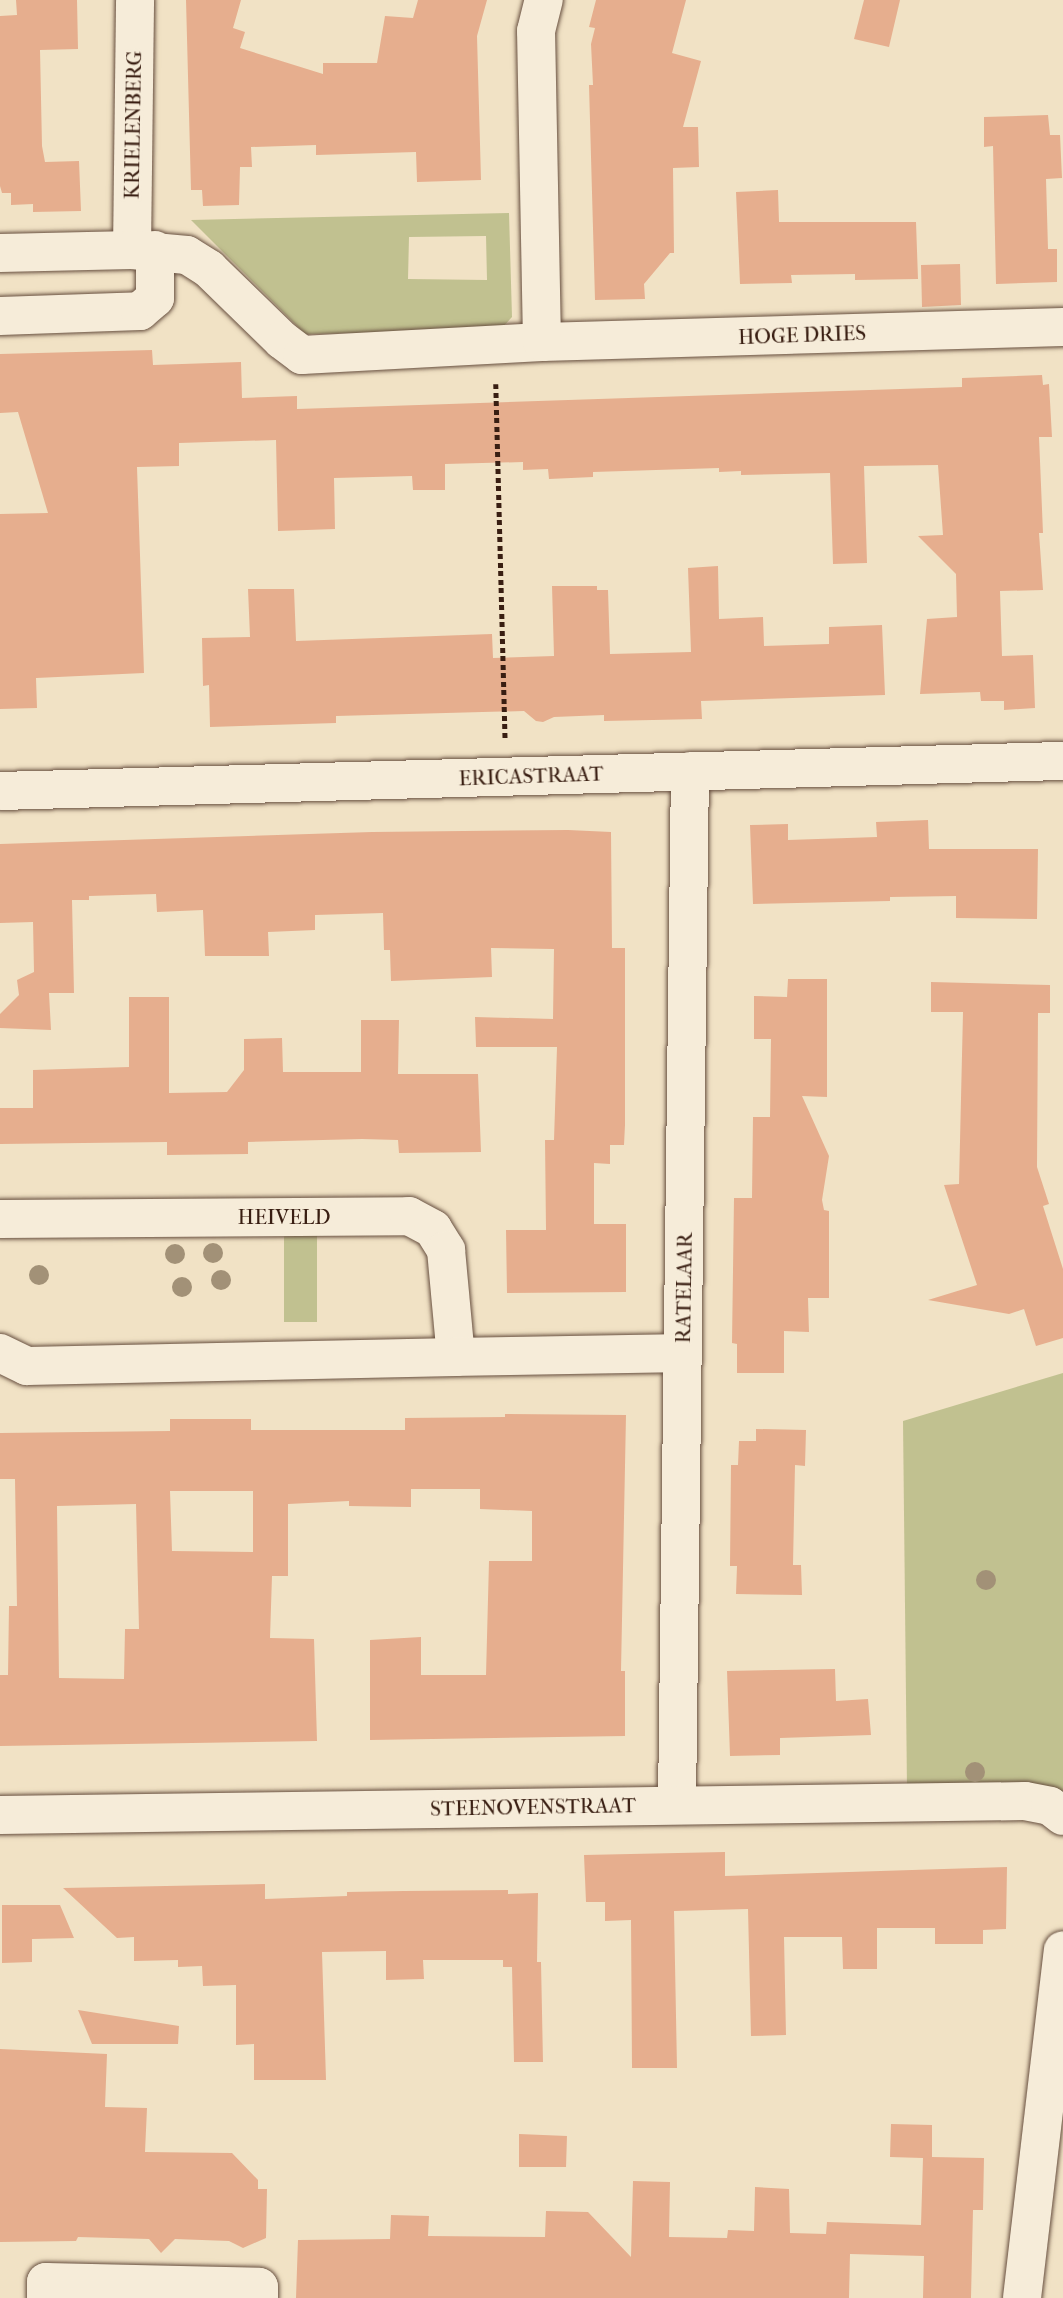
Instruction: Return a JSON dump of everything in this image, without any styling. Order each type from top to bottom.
[{"type":"street","name":"KRIELENBERG","points":[[0,316],[140,311],[155,298],[144,250],[135,0]]},
{"type":"street","points":[[542,342],[536,32],[544,0]]},
{"type":"street","name":"HOGE DRIES","points":[[0,253],[144,250],[187,255],[209,268],[282,340],[302,355],[542,342],[1063,327]]},
{"type":"street","name":"ERICASTRAAT","points":[[0,791],[1063,761]]},
{"type":"street","name":"RATELAAR","points":[[677,1804],[690,771]]},
{"type":"street","name":"HEIVELD","points":[[0,1219],[409,1216],[433,1229],[446,1250],[456,1357]]},
{"type":"street","points":[[0,1353],[27,1366],[683,1353]]},
{"type":"street","name":"STEENOVENSTRAAT","points":[[0,1815],[1025,1801],[1050,1805],[1063,1816]]},
{"type":"street","points":[[1022,2298],[1063,1950]]},
{"type":"street","points":[[46,2298],[46,2282],[259,2287],[259,2298]]},
{"type":"path","points":[[495,345],[506,776]]},
{"type":"green space","points":[[509,213],[512,317],[499,331],[305,334],[191,220]],"holes":[[[486,236],[487,280],[408,279],[409,237]]]},
{"type":"green space","points":[[284,1235],[317,1235],[317,1322],[284,1322]]},
{"type":"green space","points":[[1063,1373],[1063,1794],[907,1789],[903,1421]]},
{"type":"building","points":[[16,0],[77,0],[78,49],[40,50],[42,146],[45,162],[79,161],[81,211],[33,212],[33,204],[11,205],[11,193],[2,193],[0,16],[17,15]]},
{"type":"building","points":[[186,0],[241,0],[233,28],[245,32],[240,48],[323,74],[323,63],[377,63],[385,16],[413,18],[418,0],[487,0],[477,36],[481,180],[417,182],[416,152],[316,155],[316,145],[251,147],[252,167],[240,167],[239,205],[203,206],[202,190],[191,190]]},
{"type":"building","points":[[596,0],[686,0],[672,53],[701,61],[683,127],[698,127],[699,167],[673,168],[674,253],[670,253],[644,284],[645,299],[595,300],[589,85],[593,85],[591,44],[595,28],[589,27]]},
{"type":"building","points":[[864,0],[900,0],[889,47],[854,39]]},
{"type":"building","points":[[1048,115],[1050,135],[1060,135],[1062,178],[1046,179],[1048,249],[1057,249],[1057,282],[996,284],[993,146],[984,147],[984,117]]},
{"type":"building","points":[[778,190],[779,222],[916,222],[918,279],[855,280],[855,274],[791,275],[792,283],[740,284],[736,192]]},
{"type":"building","points":[[960,264],[961,305],[922,307],[921,265]]},
{"type":"building","points":[[152,350],[153,365],[241,362],[242,398],[297,396],[297,409],[962,387],[962,378],[1042,375],[1043,385],[1049,384],[1052,437],[1039,437],[1043,533],[1039,533],[1043,590],[1000,591],[1002,656],[1033,655],[1035,708],[1004,710],[1004,701],[981,701],[980,692],[920,694],[927,619],[957,617],[956,574],[918,536],[943,535],[938,465],[864,466],[867,563],[833,564],[830,473],[741,475],[741,471],[719,472],[719,468],[593,472],[593,477],[549,479],[548,469],[523,470],[523,462],[445,464],[445,490],[413,490],[412,476],[334,478],[335,529],[278,531],[276,440],[179,443],[179,466],[137,467],[144,673],[36,678],[37,708],[0,709],[0,514],[48,513],[18,412],[0,413],[0,354]]},
{"type":"building","points":[[718,566],[719,619],[763,617],[764,646],[829,644],[829,627],[882,625],[885,695],[701,701],[702,719],[604,721],[604,715],[554,717],[543,722],[536,721],[524,711],[336,716],[336,723],[210,727],[209,685],[203,686],[202,638],[250,637],[248,589],[294,589],[296,641],[492,634],[493,658],[554,656],[552,586],[597,586],[597,590],[608,590],[610,654],[691,652],[688,568]]},
{"type":"building","points":[[928,820],[929,849],[1038,849],[1037,919],[956,918],[956,896],[890,897],[890,901],[753,904],[750,825],[788,824],[788,840],[877,837],[876,822]]},
{"type":"building","points":[[372,832],[611,832],[612,948],[625,948],[625,1125],[624,1145],[610,1145],[610,1164],[594,1163],[594,1224],[626,1224],[626,1292],[507,1293],[506,1230],[546,1230],[545,1140],[554,1140],[557,1047],[476,1047],[475,1017],[553,1019],[554,949],[491,948],[492,977],[391,981],[390,950],[384,950],[383,913],[315,915],[315,930],[268,932],[269,956],[205,956],[203,910],[157,912],[156,894],[89,896],[89,900],[72,900],[74,993],[49,993],[51,1030],[0,1028],[0,1014],[19,995],[17,980],[34,972],[33,922],[0,923],[0,844]]},
{"type":"building","points":[[788,979],[827,979],[827,1097],[802,1096],[829,1156],[822,1200],[824,1210],[829,1211],[829,1298],[808,1298],[809,1332],[784,1331],[784,1373],[737,1373],[737,1344],[732,1343],[734,1198],[752,1198],[753,1117],[770,1117],[771,1039],[754,1039],[754,996],[787,997]]},
{"type":"building","points":[[931,982],[1050,985],[1050,1013],[1038,1013],[1037,1167],[1049,1204],[1043,1206],[1063,1269],[1063,1338],[1036,1346],[1024,1309],[1009,1314],[928,1300],[977,1285],[944,1185],[959,1184],[963,1012],[931,1012]]},
{"type":"building","points":[[129,997],[169,997],[169,1093],[227,1092],[244,1070],[244,1039],[282,1038],[283,1072],[361,1072],[361,1020],[399,1020],[398,1074],[478,1074],[481,1152],[399,1153],[398,1140],[362,1139],[248,1142],[248,1154],[167,1155],[167,1142],[0,1144],[0,1108],[33,1108],[33,1070],[129,1067]]},
{"type":"building","points":[[505,1414],[626,1415],[621,1671],[625,1671],[625,1736],[370,1740],[370,1640],[421,1637],[421,1675],[486,1675],[489,1561],[532,1561],[532,1511],[480,1509],[480,1489],[411,1489],[411,1507],[349,1506],[349,1501],[288,1504],[288,1576],[272,1576],[270,1638],[314,1639],[317,1741],[0,1746],[0,1675],[8,1675],[9,1606],[17,1606],[15,1479],[0,1479],[0,1433],[170,1431],[170,1419],[251,1419],[251,1430],[405,1430],[405,1418],[505,1417]],"holes":[[[170,1491],[253,1491],[253,1552],[172,1551]],[[136,1504],[139,1629],[125,1629],[124,1679],[59,1678],[57,1506]]]},
{"type":"building","points":[[756,1429],[806,1430],[805,1466],[795,1465],[793,1565],[801,1565],[802,1595],[736,1594],[737,1566],[730,1566],[731,1465],[738,1465],[739,1441],[756,1441]]},
{"type":"building","points":[[835,1669],[836,1701],[868,1699],[871,1735],[780,1738],[780,1755],[730,1756],[727,1671]]},
{"type":"building","points":[[725,1852],[725,1876],[1007,1867],[1006,1929],[983,1930],[983,1944],[935,1944],[935,1928],[877,1928],[877,1969],[843,1969],[842,1937],[784,1937],[786,2035],[751,2036],[748,1909],[674,1911],[677,2068],[632,2068],[631,1920],[605,1921],[605,1902],[586,1902],[584,1855]]},
{"type":"building","points":[[265,1884],[265,1899],[347,1896],[347,1892],[508,1890],[508,1894],[538,1893],[537,1962],[541,1962],[543,2062],[514,2062],[512,1967],[503,1967],[503,1960],[423,1960],[424,1979],[386,1980],[386,1951],[322,1952],[326,2080],[254,2080],[254,2044],[236,2045],[236,1985],[203,1986],[202,1966],[178,1967],[178,1960],[134,1961],[134,1937],[117,1938],[63,1888]]},
{"type":"building","points":[[2,1905],[60,1905],[74,1938],[32,1939],[32,1962],[2,1963]]},
{"type":"building","points":[[78,2010],[179,2026],[178,2044],[92,2044]]},
{"type":"building","points":[[0,2049],[107,2054],[105,2107],[147,2108],[145,2152],[232,2153],[258,2180],[258,2189],[267,2189],[266,2238],[243,2248],[229,2241],[175,2239],[161,2253],[149,2239],[78,2237],[76,2241],[0,2242]]},
{"type":"building","points":[[891,2124],[932,2125],[932,2157],[984,2158],[983,2210],[973,2210],[971,2298],[923,2298],[924,2256],[850,2254],[849,2298],[296,2298],[298,2240],[390,2239],[391,2215],[429,2216],[428,2236],[545,2237],[546,2211],[588,2212],[631,2257],[633,2181],[670,2182],[669,2237],[727,2238],[728,2230],[754,2231],[755,2187],[789,2189],[790,2233],[826,2234],[827,2222],[921,2225],[923,2158],[890,2157]]},
{"type":"building","points":[[519,2134],[567,2136],[566,2167],[519,2167]]}]
